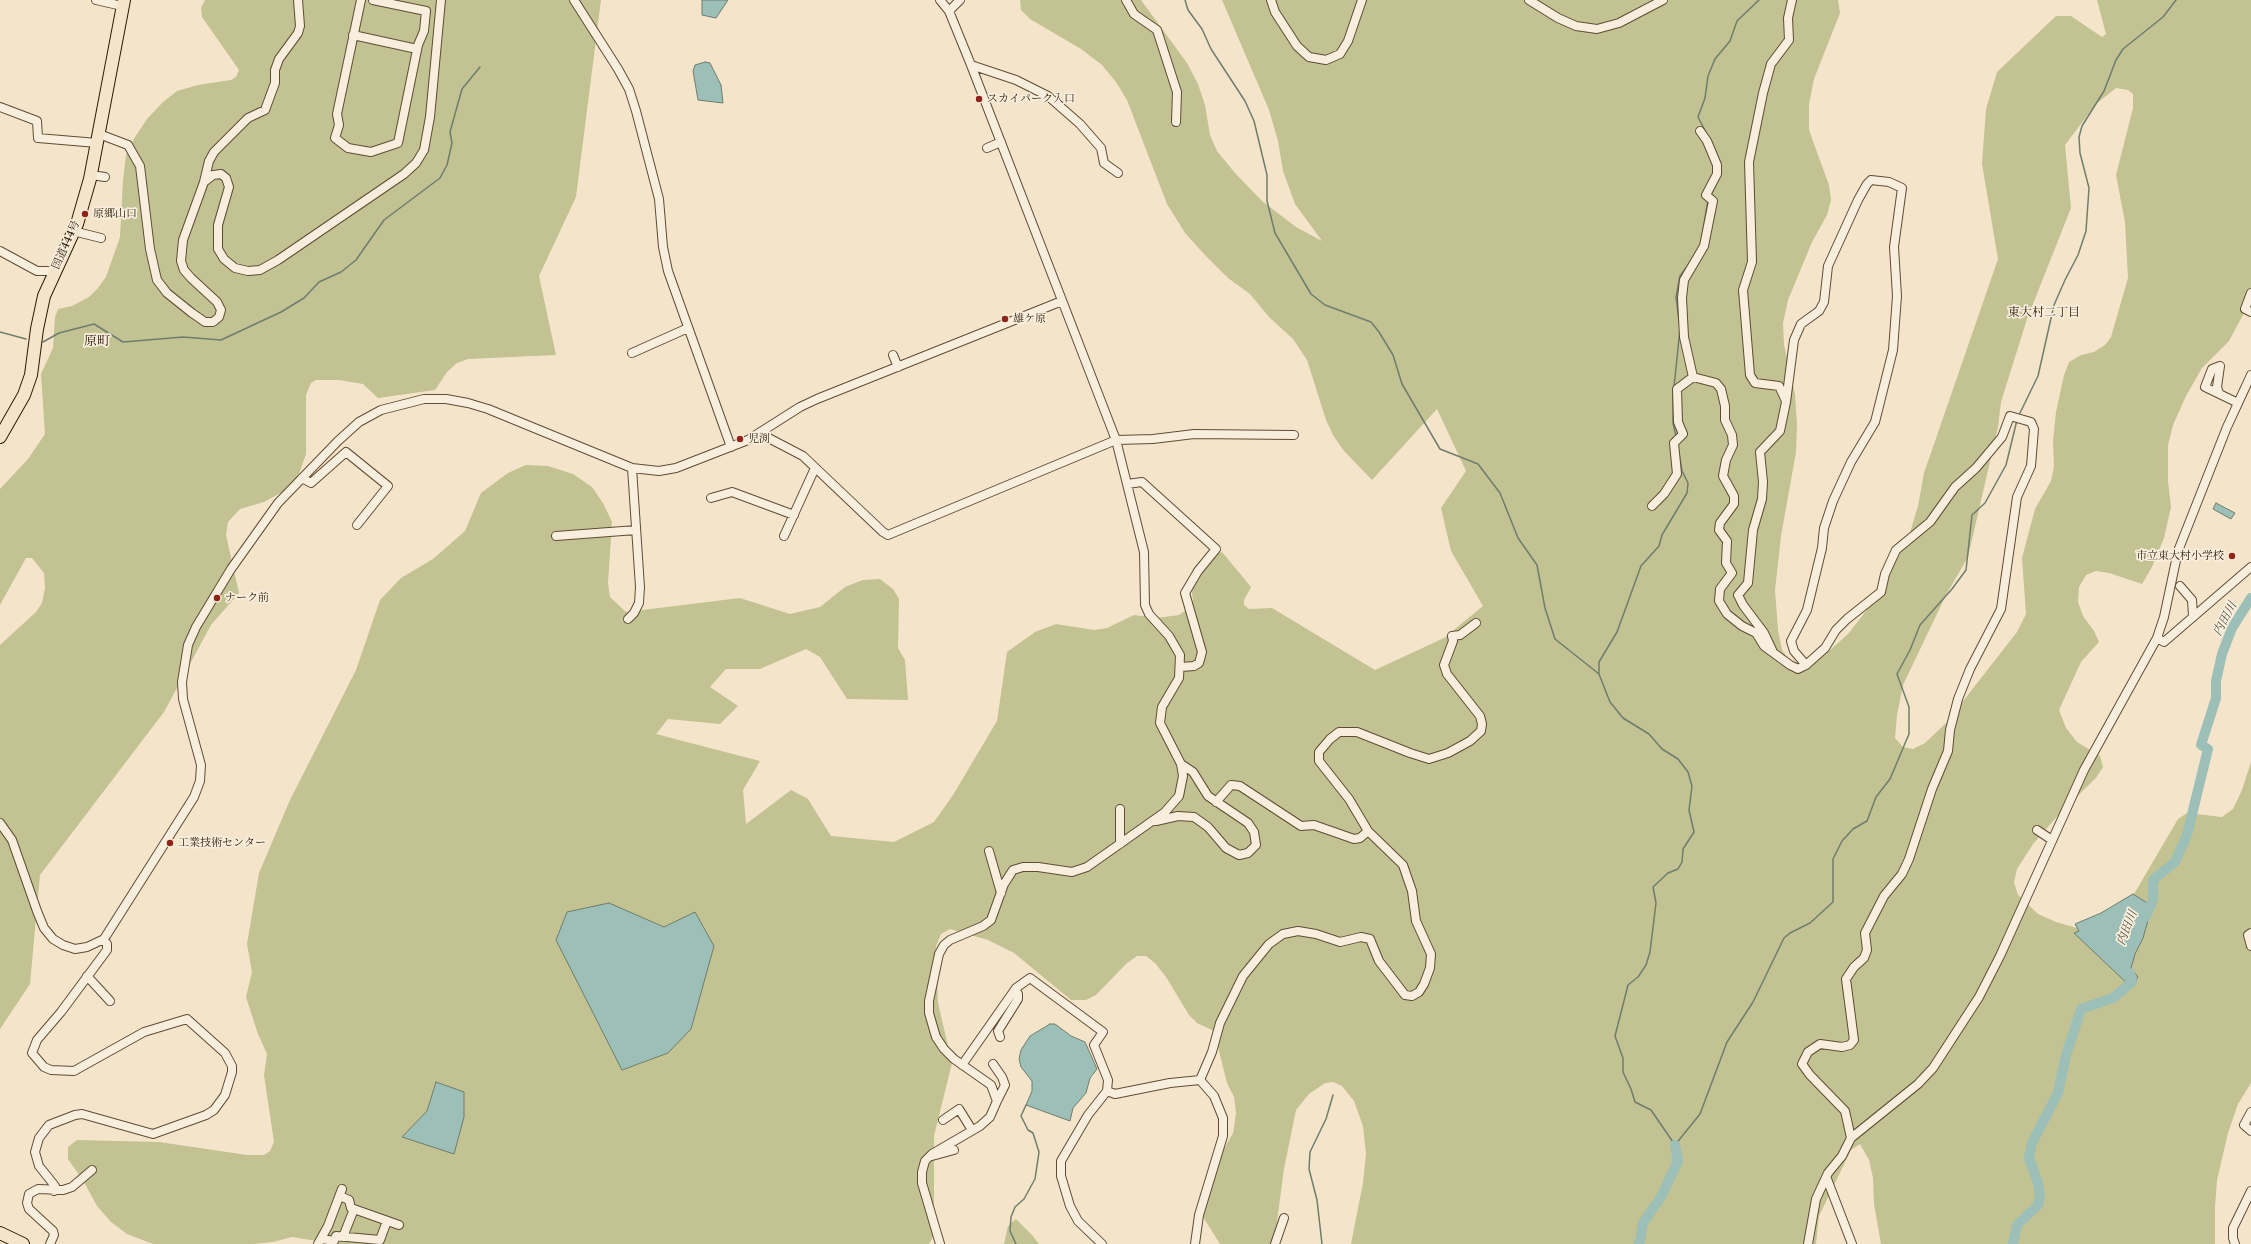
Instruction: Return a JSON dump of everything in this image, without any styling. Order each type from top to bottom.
[{"type":"highway","name":"国道444号","points":[[0,436],[24,395],[32,375],[37,329],[44,296],[73,231],[91,175],[123,3]]},
{"type":"highway","points":[[0,1233],[23,1244]]},
{"type":"street","points":[[96,0],[123,3]]},
{"type":"street","points":[[0,108],[37,121],[38,138],[119,140],[128,146],[140,166],[150,249],[157,280],[166,292],[192,313],[205,322],[213,322],[219,317],[221,310],[217,302],[184,270],[181,261],[183,240],[204,182],[209,161],[214,152],[248,118],[265,110],[275,83],[275,70],[279,59],[298,33],[300,26],[298,0]]},
{"type":"street","points":[[361,0],[337,114],[339,125],[335,138],[348,148],[371,152],[398,143],[418,49],[424,31],[426,11],[373,0]]},
{"type":"street","points":[[204,182],[213,175],[221,174],[226,178],[229,187],[218,225],[218,249],[224,259],[235,268],[248,271],[260,270],[278,260],[398,178],[416,163],[424,150],[427,136],[441,0]]},
{"type":"street","points":[[574,0],[629,89],[654,177],[668,271],[730,447]]},
{"type":"street","points":[[940,0],[949,10],[1116,440],[1144,552],[1145,605],[1149,614],[1177,647],[1180,655],[1181,667],[1180,678],[1162,707],[1160,723],[1180,764],[1183,776],[1179,796],[1165,812],[1087,867],[1072,872],[1038,867],[1023,867],[1014,870],[1010,873],[991,920],[983,926],[950,940],[944,945],[939,954],[931,985],[929,1012],[934,1032],[944,1049],[962,1065],[991,1085],[997,1101]]},
{"type":"street","points":[[949,10],[960,0]]},
{"type":"street","points":[[1126,0],[1134,14],[1157,30],[1177,92],[1176,122]]},
{"type":"street","points":[[1271,0],[1274,12],[1297,46],[1309,57],[1326,60],[1340,54],[1348,42],[1362,0]]},
{"type":"street","points":[[1529,0],[1558,18],[1576,26],[1597,29],[1619,22],[1664,0]]},
{"type":"street","points":[[1786,402],[1779,386],[1755,383],[1750,375],[1743,290],[1752,262],[1749,162],[1763,93],[1771,64],[1789,40],[1788,18],[1792,0]]},
{"type":"street","points":[[424,31],[438,33]]},
{"type":"street","points":[[353,35],[418,49]]},
{"type":"street","points":[[971,65],[1016,80],[1048,96],[1080,124],[1101,148],[1104,163],[1118,173]]},
{"type":"street","points":[[1693,378],[1684,337],[1682,298],[1684,280],[1704,246],[1709,198],[1717,174],[1717,165],[1707,141],[1700,131]]},
{"type":"street","points":[[987,148],[1001,142]]},
{"type":"street","points":[[91,175],[105,177]]},
{"type":"street","points":[[1774,654],[1764,633],[1742,605],[1738,595],[1748,583],[1753,530],[1762,499],[1763,482],[1760,452],[1780,431],[1786,402],[1794,340],[1801,324],[1819,311],[1824,302],[1828,266],[1866,184],[1871,180],[1889,182],[1902,188],[1894,247],[1897,296],[1894,350],[1875,422],[1851,462],[1833,501],[1824,528],[1822,548],[1807,610],[1791,641],[1794,651],[1806,665]]},
{"type":"street","points":[[73,231],[101,238]]},
{"type":"street","points":[[0,251],[37,270],[54,271]]},
{"type":"street","points":[[2251,293],[2245,309],[2251,312]]},
{"type":"street","points":[[0,824],[12,840],[44,928],[53,939],[62,945],[75,949],[87,947],[104,939],[194,797],[200,781],[202,765],[183,699],[182,682],[188,645],[211,602],[262,524],[302,478],[338,441],[359,422],[381,410],[424,399],[446,399],[488,409],[632,468],[659,471],[676,468],[730,447],[759,433],[800,407],[1062,301]]},
{"type":"street","points":[[632,353],[688,328]]},
{"type":"street","points":[[893,356],[898,367]]},
{"type":"street","points":[[2219,393],[2217,387],[2219,362],[2212,369],[2205,387],[2238,402]]},
{"type":"street","points":[[1808,1244],[1816,1199],[1826,1179],[1851,1138],[1918,1084],[1933,1068],[1979,997],[2000,956],[2084,770],[2157,638],[2164,617],[2178,551],[2238,402],[2251,376]]},
{"type":"street","points":[[1652,506],[1664,494],[1677,474],[1677,440],[1683,434],[1678,422],[1677,389],[1693,378],[1716,383],[1721,389],[1725,420],[1733,445],[1726,460],[1723,476],[1734,496],[1734,504],[1720,523],[1719,530],[1727,541],[1726,563],[1732,573],[1720,589],[1719,601],[1727,614],[1742,626],[1756,633],[1764,646],[1798,669],[1806,665],[1825,648],[1836,630],[1847,619],[1881,592],[1885,574],[1896,550],[1930,522],[1955,487],[1976,468],[2002,437],[2010,416],[2029,422],[2034,428],[2031,466],[2017,497],[2001,609],[1970,669],[1958,699],[1950,730],[1948,751],[1932,789],[1909,859],[1902,874],[1884,896],[1865,933],[1867,950],[1864,958],[1854,967],[1846,979],[1854,1040],[1850,1045],[1842,1047],[1820,1044],[1808,1052],[1802,1064],[1810,1075],[1845,1111],[1851,1138]]},
{"type":"street","points":[[759,433],[803,456],[883,532],[888,534],[1116,440],[1153,439],[1194,434],[1294,435]]},
{"type":"street","points":[[302,478],[311,483],[346,452],[388,486],[357,525]]},
{"type":"street","points":[[628,618],[634,613],[639,603],[640,587],[632,468]]},
{"type":"street","points":[[784,536],[815,468]]},
{"type":"street","points":[[1127,484],[1142,482],[1216,549],[1198,571],[1185,593],[1202,652],[1199,663],[1194,666],[1181,667]]},
{"type":"street","points":[[711,498],[732,492],[794,515]]},
{"type":"street","points":[[556,536],[636,530]]},
{"type":"street","points":[[2157,638],[2164,642],[2251,567]]},
{"type":"street","points":[[2180,586],[2192,600],[2193,616]]},
{"type":"street","points":[[1200,1080],[1212,1052],[1220,1023],[1243,976],[1269,944],[1283,934],[1298,931],[1316,934],[1340,942],[1361,937],[1370,939],[1379,961],[1405,995],[1412,996],[1419,992],[1424,984],[1430,968],[1431,954],[1416,921],[1412,891],[1403,865],[1368,831],[1349,799],[1319,761],[1319,752],[1330,738],[1339,732],[1357,732],[1429,759],[1448,753],[1470,741],[1481,731],[1480,716],[1447,674],[1444,665],[1452,636],[1460,636],[1476,623]]},
{"type":"street","points":[[1151,822],[1178,816],[1194,817],[1208,827],[1226,848],[1234,853],[1248,853],[1256,844],[1254,832],[1248,823],[1216,802],[1203,789],[1193,772],[1180,764]]},
{"type":"street","points":[[1216,802],[1231,785],[1240,786],[1301,826],[1314,825],[1354,839],[1360,838],[1368,831]]},
{"type":"street","points":[[1120,809],[1120,844]]},
{"type":"street","points":[[2037,830],[2052,840]]},
{"type":"street","points":[[989,851],[1002,893]]},
{"type":"street","points":[[2251,933],[2248,935],[2251,946]]},
{"type":"street","points":[[54,1191],[54,1186],[39,1166],[35,1152],[38,1138],[49,1125],[75,1114],[82,1114],[153,1134],[206,1115],[214,1110],[225,1095],[232,1072],[232,1066],[225,1053],[187,1019],[144,1032],[74,1071],[47,1069],[32,1053],[37,1040],[107,950],[107,944],[104,939]]},
{"type":"street","points":[[87,976],[110,1001]]},
{"type":"street","points":[[962,1065],[1015,990],[1030,978],[1103,1032],[1094,1044],[1108,1080],[1107,1091],[1088,1115],[1061,1161],[1061,1176],[1070,1206],[1078,1221],[1102,1244]]},
{"type":"street","points":[[1000,1037],[998,1031],[1018,999],[1015,990]]},
{"type":"street","points":[[940,1244],[922,1183],[922,1172],[925,1161],[930,1156],[990,1117],[1004,1085],[993,1064]]},
{"type":"street","points":[[1107,1091],[1115,1094],[1170,1083],[1200,1080],[1208,1087],[1223,1118],[1223,1136],[1199,1215],[1195,1244]]},
{"type":"street","points":[[943,1120],[959,1109],[972,1130]]},
{"type":"street","points":[[2251,1112],[2244,1125],[2251,1131]]},
{"type":"street","points":[[930,1156],[938,1156],[954,1150]]},
{"type":"street","points":[[51,1242],[53,1231],[29,1209],[27,1198],[33,1190],[54,1191],[72,1187],[92,1170]]},
{"type":"street","points":[[1826,1179],[1852,1244]]},
{"type":"street","points":[[2235,1244],[2233,1238],[2234,1228],[2251,1191]]},
{"type":"street","points":[[387,1221],[380,1240],[336,1236],[334,1240],[320,1241],[341,1193],[349,1200],[351,1208],[399,1225]]},
{"type":"street","points":[[343,1237],[354,1209]]},
{"type":"street","points":[[1275,1244],[1284,1218]]},
{"type":"green space","points":[[205,0],[601,0],[576,197],[539,276],[556,355],[468,359],[457,363],[447,372],[435,390],[378,398],[363,384],[339,380],[316,380],[311,383],[306,395],[306,454],[299,474],[286,490],[264,502],[240,509],[228,522],[226,535],[239,593],[211,625],[164,712],[40,875],[30,984],[0,1029],[0,645],[36,612],[42,603],[45,588],[44,573],[32,558],[26,558],[0,605],[0,489],[28,459],[45,434],[41,374],[53,348],[55,317],[58,309],[72,306],[89,297],[106,277],[120,237],[126,155],[135,137],[147,119],[163,102],[177,91],[198,85],[231,80],[236,77],[239,70],[202,17],[201,8]]},
{"type":"green space","points":[[1020,0],[1141,0],[1187,63],[1198,84],[1205,105],[1210,135],[1217,151],[1235,173],[1262,201],[1296,227],[1322,241],[1295,204],[1283,171],[1278,141],[1269,110],[1222,0],[1838,0],[1840,13],[1814,79],[1809,104],[1809,130],[1829,185],[1831,200],[1827,215],[1812,242],[1788,300],[1783,323],[1784,345],[1795,394],[1797,424],[1796,452],[1781,536],[1775,590],[1778,630],[1782,650],[1791,662],[1801,667],[1812,666],[1848,634],[1873,602],[1909,536],[1918,506],[1924,473],[1998,259],[1982,164],[1986,109],[1997,72],[2056,16],[2071,16],[2102,37],[2106,34],[2097,0],[2251,0],[2251,300],[2229,341],[2202,368],[2186,396],[2173,425],[2168,445],[2168,481],[2171,507],[2164,538],[2152,567],[2142,584],[2109,573],[2096,571],[2086,575],[2079,587],[2078,602],[2083,616],[2094,631],[2099,642],[2081,662],[2059,710],[2066,728],[2077,742],[2100,756],[2103,767],[2096,778],[2061,812],[2033,844],[2017,869],[2014,882],[2018,895],[2038,914],[2056,922],[2077,928],[2092,928],[2134,894],[2178,819],[2187,813],[2222,817],[2233,809],[2242,790],[2251,762],[2251,1083],[2238,1104],[2228,1133],[2217,1180],[2215,1244],[1881,1244],[1874,1204],[1873,1178],[1869,1160],[1860,1144],[1851,1150],[1819,1216],[1816,1244],[1351,1244],[1363,1183],[1366,1154],[1363,1126],[1354,1101],[1342,1086],[1333,1082],[1325,1083],[1309,1094],[1296,1110],[1284,1169],[1274,1244],[1220,1244],[1200,1212],[1199,1198],[1208,1177],[1233,1133],[1236,1113],[1234,1097],[1227,1083],[1214,1031],[1197,1023],[1189,1015],[1166,977],[1155,963],[1146,956],[1137,956],[1126,964],[1096,995],[1086,1000],[1071,1000],[1014,953],[988,940],[950,929],[941,934],[936,946],[938,1003],[952,1063],[934,1136],[934,1235],[929,1244],[336,1244],[292,1237],[273,1242],[253,1244],[153,1244],[127,1234],[111,1222],[97,1206],[84,1182],[68,1159],[68,1147],[77,1140],[159,1142],[247,1155],[264,1155],[270,1151],[274,1142],[264,1075],[267,1054],[258,1034],[246,997],[252,972],[247,944],[259,873],[290,800],[356,670],[380,600],[401,578],[433,559],[465,531],[481,493],[508,473],[526,465],[548,466],[573,474],[592,487],[603,503],[612,522],[608,583],[610,597],[626,612],[740,598],[790,614],[820,607],[845,587],[863,580],[880,579],[893,589],[899,599],[898,648],[905,660],[908,700],[847,699],[820,657],[806,649],[760,669],[726,669],[710,687],[738,706],[720,724],[668,719],[656,734],[760,761],[743,790],[746,824],[791,790],[808,799],[831,836],[894,842],[934,822],[953,795],[997,721],[1007,652],[1035,632],[1056,624],[1094,630],[1107,628],[1134,615],[1156,618],[1179,615],[1189,608],[1193,600],[1191,587],[1193,569],[1207,556],[1222,552],[1251,587],[1244,600],[1244,605],[1249,609],[1272,608],[1375,670],[1444,638],[1483,606],[1451,551],[1441,508],[1466,471],[1437,409],[1372,480],[1344,451],[1333,435],[1326,420],[1307,360],[1293,339],[1269,317],[1250,294],[1228,278],[1185,233],[1167,204],[1127,100],[1116,82],[1102,65],[1081,49],[1030,19],[1021,10]],"holes":[[[2116,88],[2128,90],[2133,94],[2133,108],[2116,175],[2125,222],[2128,278],[2111,337],[2105,345],[2094,352],[2081,355],[2069,362],[2064,375],[2056,412],[2053,441],[2054,467],[2051,481],[2035,509],[2022,558],[2026,614],[2017,632],[1946,723],[1925,743],[1913,749],[1903,747],[1895,738],[1897,715],[1903,685],[1946,595],[1968,557],[1998,427],[2001,402],[2027,319],[2071,208],[2065,145],[2096,104]]]},
{"type":"green space","points":[[1016,1219],[1039,1244],[1004,1244],[1008,1226]]},
{"type":"water","points":[[702,0],[728,0],[716,18],[702,15]]},
{"type":"water","points":[[705,62],[710,63],[721,85],[723,103],[698,100],[693,71],[695,65]]},
{"type":"water","points":[[2216,503],[2235,513],[2231,519],[2213,509]]},
{"type":"water","points":[[2133,894],[2152,906],[2143,938],[2135,954],[2131,968],[2138,977],[2131,987],[2074,933],[2079,931],[2075,924],[2101,913]]},
{"type":"water","points":[[609,903],[664,927],[695,912],[714,946],[691,1029],[668,1053],[622,1070],[556,940],[567,912]]},
{"type":"water","points":[[1050,1024],[1055,1024],[1071,1036],[1085,1042],[1097,1069],[1090,1078],[1086,1093],[1073,1108],[1070,1121],[1026,1105],[1032,1091],[1032,1081],[1021,1067],[1019,1059],[1021,1050],[1030,1036]]},
{"type":"water","points":[[436,1082],[464,1092],[464,1117],[454,1154],[402,1137],[427,1111]]},
{"type":"waterway","points":[[1185,0],[1188,10],[1202,29],[1211,49],[1245,101],[1254,121],[1267,175],[1267,201],[1275,233],[1311,294],[1325,305],[1371,322],[1379,332],[1393,355],[1402,384],[1440,449],[1478,464],[1500,493],[1518,538],[1537,565],[1545,608],[1555,639],[1599,674]]},
{"type":"waterway","points":[[1709,138],[1698,117],[1705,98],[1708,76],[1715,59],[1730,41],[1737,21],[1759,0]]},
{"type":"waterway","points":[[2019,415],[2038,376],[2054,305],[2078,255],[2086,231],[2089,188],[2080,153],[2079,137],[2082,126],[2104,91],[2116,60],[2123,49],[2163,17],[2176,0]]},
{"type":"waterway","points":[[43,342],[59,333],[94,324],[123,342],[183,337],[221,340],[281,312],[304,298],[319,282],[341,272],[356,260],[384,220],[440,178],[447,165],[452,143],[450,132],[462,89],[480,67]]},
{"type":"waterway","points":[[1711,195],[1717,182]]},
{"type":"waterway","points":[[1701,242],[1708,200]]},
{"type":"waterway","points":[[1679,321],[1676,297],[1680,276],[1691,261]]},
{"type":"waterway","points":[[1674,387],[1680,329]]},
{"type":"waterway","points":[[0,332],[26,339]]},
{"type":"waterway","points":[[1673,395],[1673,423],[1676,436]]},
{"type":"waterway","points":[[1678,448],[1682,471],[1688,483],[1687,493],[1662,535],[1659,546],[1641,566],[1617,632],[1599,662],[1599,674],[1610,702],[1623,718],[1649,734],[1662,749],[1678,759],[1688,772],[1692,786],[1689,810],[1694,832],[1683,849],[1682,862],[1678,869],[1668,873],[1653,887],[1656,903],[1650,952],[1646,965],[1638,977],[1628,985],[1615,1036],[1623,1058],[1623,1072],[1635,1102],[1651,1110],[1675,1145],[1700,1114],[1727,1042],[1753,1002],[1784,938],[1790,933],[1810,923],[1833,902],[1833,859],[1842,841],[1853,829],[1867,821],[1876,797],[1890,779],[1909,734],[1909,707],[1897,674],[1910,650],[1920,625],[1952,589],[1966,570],[1972,515],[1985,503],[2006,465],[2017,420]]},
{"type":"waterway","name":"内田川","points":[[2146,917],[2153,899],[2153,880],[2175,862],[2187,835],[2208,749],[2201,745],[2216,698],[2216,681],[2222,654],[2232,628],[2251,598]]},
{"type":"waterway","name":"内田川","points":[[2013,1244],[2017,1225],[2038,1205],[2040,1195],[2038,1183],[2029,1158],[2032,1143],[2058,1093],[2066,1055],[2081,1009],[2113,998],[2132,982],[2130,973]]},
{"type":"waterway","points":[[1322,1244],[1317,1200],[1309,1169],[1310,1152],[1326,1119],[1333,1095]]},
{"type":"waterway","points":[[1016,1244],[1010,1231],[1011,1217],[1015,1207],[1024,1199],[1035,1179],[1039,1152],[1033,1133],[1028,1130],[1021,1116],[1026,1105]]},
{"type":"waterway","points":[[1638,1244],[1640,1241],[1643,1223],[1661,1197],[1678,1161],[1675,1145]]},
{"type":"place","name":"スカイパーク入口","points":[[979,99]]},
{"type":"place","name":"原郷山口","points":[[85,214]]},
{"type":"place","name":"雄ケ原","points":[[1005,319]]},
{"type":"place","name":"児渕","points":[[740,439]]},
{"type":"place","name":"市立東大村小学校","points":[[2232,556]]},
{"type":"place","name":"ナーク前","points":[[217,598]]},
{"type":"place","name":"工業技術センター","points":[[170,843]]},
{"type":"district","name":"東大村二丁目","points":[[2044,313]]},
{"type":"district","name":"原町","points":[[97,341]]}]
